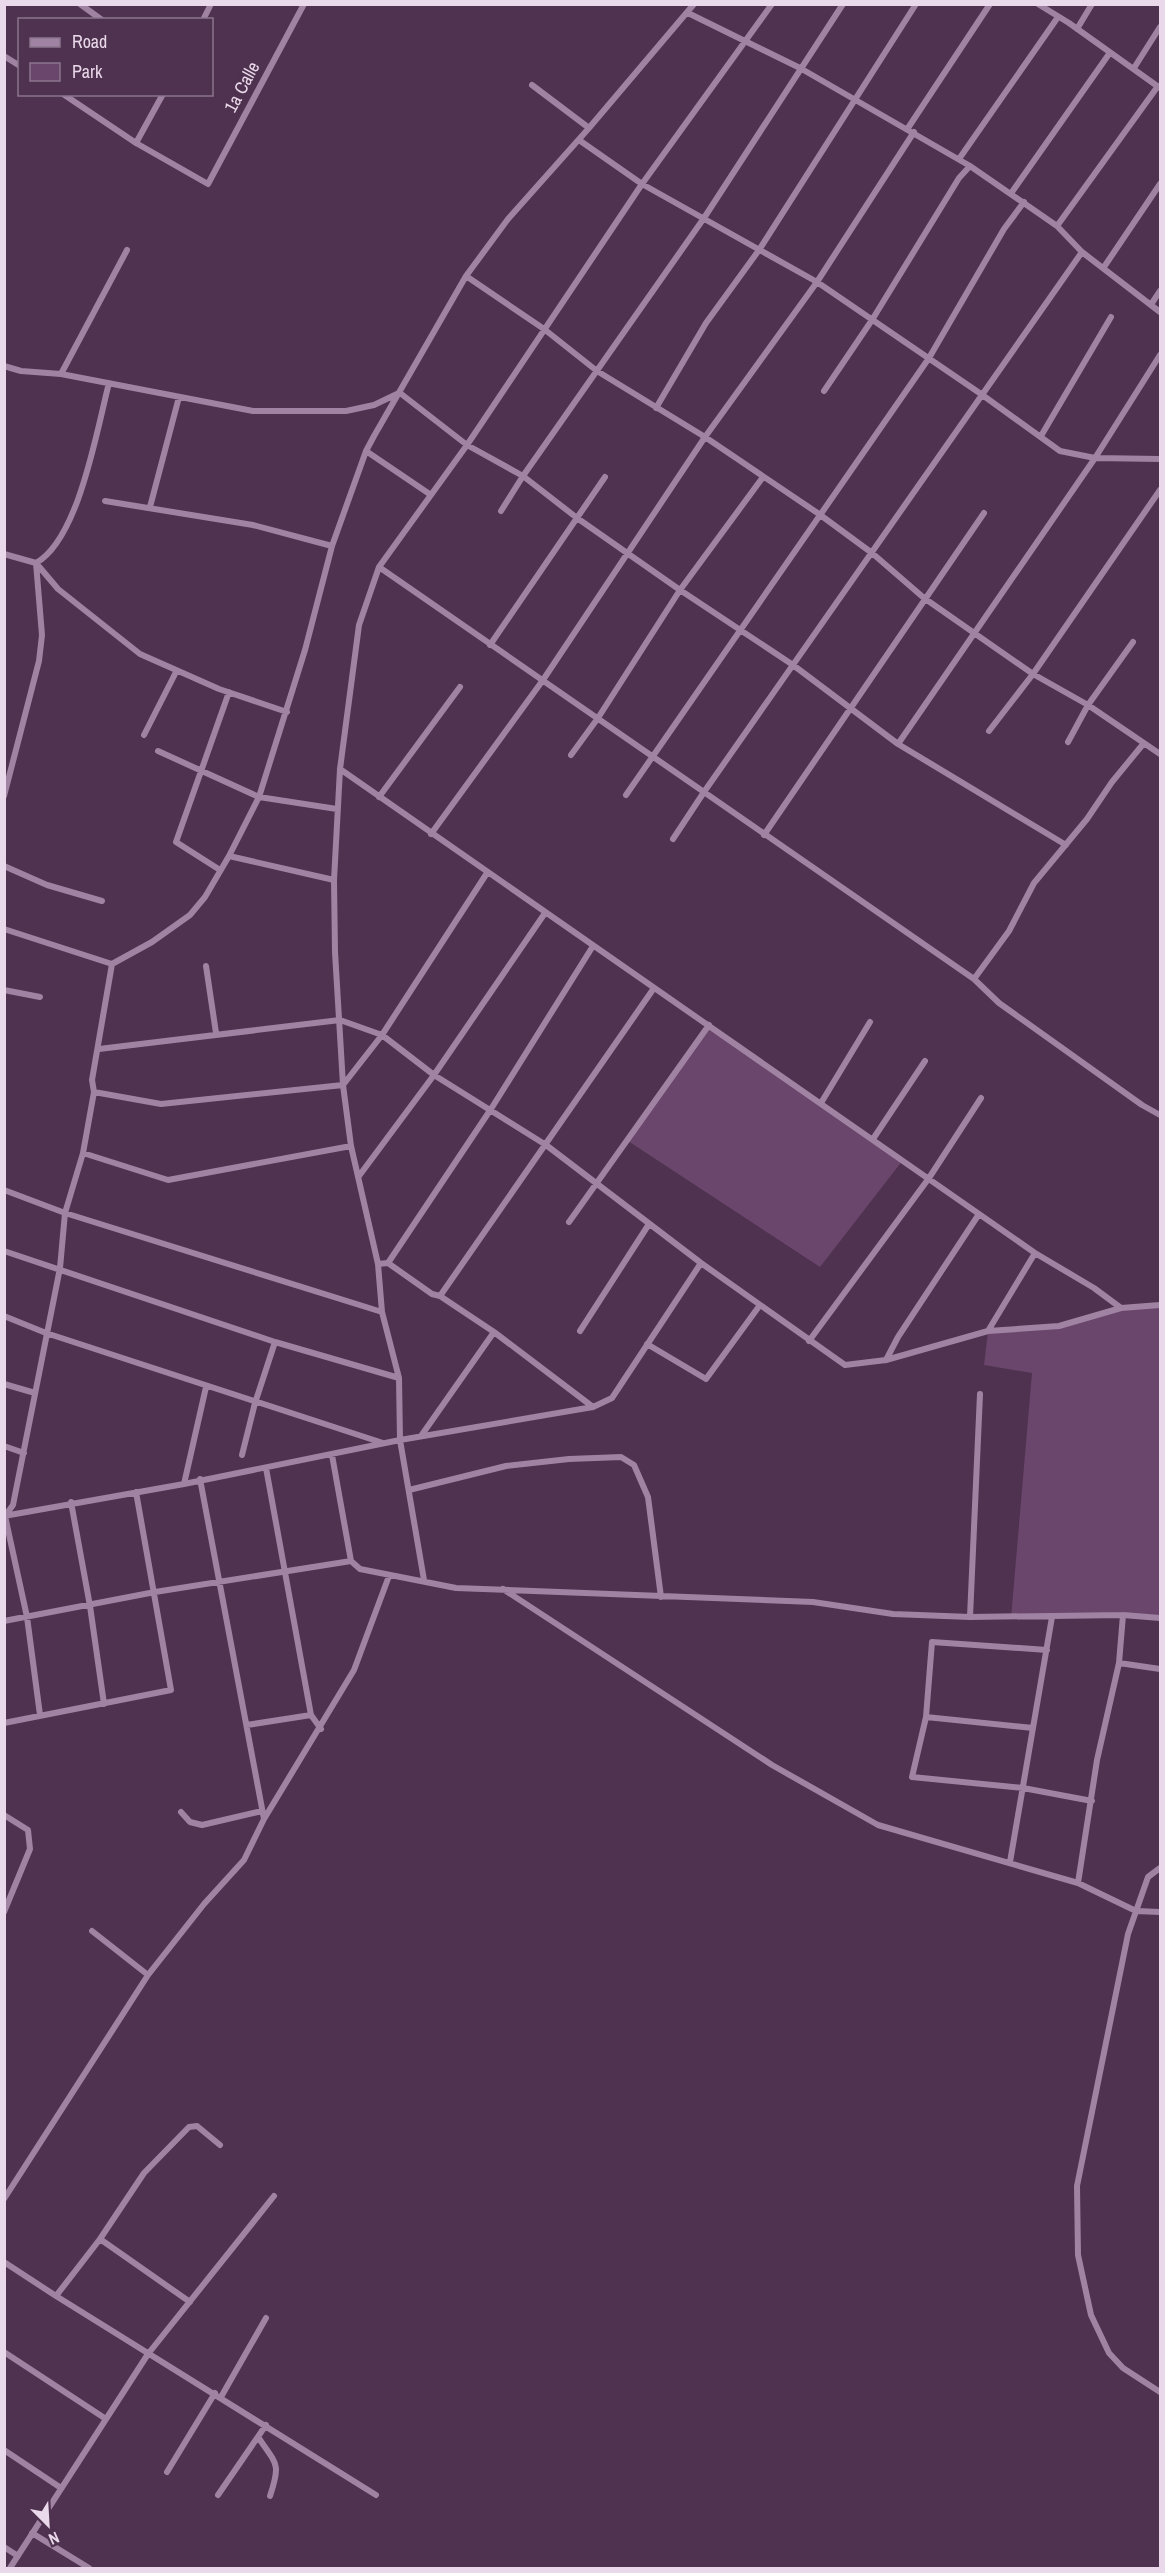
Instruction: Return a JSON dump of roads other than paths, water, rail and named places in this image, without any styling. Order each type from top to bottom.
[{"type":"street","points":[[80,4],[99,18]]},
{"type":"street","points":[[204,18],[211,4]]},
{"type":"street","name":"1a Calle","points":[[136,143],[208,184],[304,4]]},
{"type":"street","points":[[4,929],[112,964],[180,924],[205,897],[259,797],[287,712],[332,546],[366,451],[466,276],[508,219],[579,140],[694,4]]},
{"type":"street","points":[[424,1580],[400,1440],[399,1378],[382,1311],[378,1264],[360,1176],[351,1146],[343,1085],[335,952],[334,880],[340,769],[359,625],[379,567],[467,444],[642,184],[772,4]]},
{"type":"street","points":[[501,511],[523,476],[704,218],[843,4]]},
{"type":"street","points":[[656,408],[706,323],[759,250],[916,4]]},
{"type":"street","points":[[431,834],[543,680],[705,436],[817,282],[990,4]]},
{"type":"street","points":[[1038,4],[1159,87],[1057,226]]},
{"type":"street","points":[[1077,29],[1092,4]]},
{"type":"street","points":[[688,13],[801,68],[911,130],[1012,192],[1057,226],[1082,252],[1161,312]]},
{"type":"street","points":[[959,159],[1058,17]]},
{"type":"street","points":[[1134,68],[1161,27]]},
{"type":"street","points":[[1012,192],[1110,54]]},
{"type":"street","points":[[4,56],[18,65]]},
{"type":"street","points":[[532,85],[589,128]]},
{"type":"street","points":[[66,96],[136,143],[162,96]]},
{"type":"street","points":[[579,140],[642,184],[817,282],[981,393],[1060,452],[1095,458],[1161,459]]},
{"type":"street","points":[[824,391],[872,320],[959,178],[970,166]]},
{"type":"street","points":[[1104,267],[1161,184]]},
{"type":"street","points":[[626,795],[741,632],[819,514],[928,358],[1004,229],[1024,202]]},
{"type":"street","points":[[61,374],[127,250]]},
{"type":"street","points":[[673,839],[981,393],[1082,252]]},
{"type":"street","points":[[466,276],[544,329],[597,371],[705,436],[819,514],[872,553],[924,598],[1032,674],[1088,705],[1161,754]]},
{"type":"street","points":[[1152,303],[1161,291]]},
{"type":"street","points":[[1041,436],[1111,317]]},
{"type":"street","points":[[898,744],[1095,458],[1161,355]]},
{"type":"street","points":[[4,366],[21,371],[61,374],[253,411],[346,411],[374,405],[400,393]]},
{"type":"street","points":[[36,563],[44,559],[57,543],[72,515],[88,466],[109,383]]},
{"type":"street","points":[[400,393],[467,444],[523,476],[577,518],[741,632],[793,665],[898,744],[1066,845]]},
{"type":"street","points":[[150,507],[178,396]]},
{"type":"street","points":[[366,451],[431,495]]},
{"type":"street","points":[[490,645],[605,477]]},
{"type":"street","points":[[571,755],[598,718],[680,590],[763,477]]},
{"type":"street","points":[[989,731],[1032,674],[1161,490]]},
{"type":"street","points":[[105,501],[253,525],[332,546]]},
{"type":"street","points":[[764,835],[984,513]]},
{"type":"street","points":[[4,554],[36,563],[58,589],[140,654],[176,672],[287,712]]},
{"type":"street","points":[[4,796],[39,661],[42,635],[36,563]]},
{"type":"street","points":[[379,567],[974,979],[1009,1010],[1142,1105],[1161,1115]]},
{"type":"street","points":[[1068,742],[1088,705],[1133,642]]},
{"type":"street","points":[[144,735],[176,672]]},
{"type":"street","points":[[379,797],[460,687]]},
{"type":"street","points":[[220,870],[176,842],[229,692]]},
{"type":"street","points":[[974,979],[1009,931],[1034,883],[1066,845],[1143,743]]},
{"type":"street","points":[[158,751],[259,797],[337,808]]},
{"type":"street","points":[[340,769],[1035,1253],[1094,1288],[1121,1308]]},
{"type":"street","points":[[229,856],[334,880]]},
{"type":"street","points":[[4,866],[47,885],[102,901]]},
{"type":"street","points":[[94,1092],[161,1104],[343,1085],[382,1035],[487,873]]},
{"type":"street","points":[[360,1176],[434,1075],[545,913]]},
{"type":"street","points":[[388,1263],[491,1109],[593,946]]},
{"type":"street","points":[[40,1715],[27,1617],[5,1516],[13,1505],[60,1268],[65,1213],[83,1154],[94,1092],[92,1080],[112,964]]},
{"type":"street","points":[[206,966],[216,1033]]},
{"type":"street","points":[[440,1296],[654,988]]},
{"type":"street","points":[[4,990],[40,997]]},
{"type":"street","points":[[99,1049],[216,1033],[340,1020],[382,1035],[434,1075],[546,1145],[701,1263],[845,1365],[886,1359],[988,1330],[1059,1326],[1121,1308],[1161,1305]]},
{"type":"street","points":[[821,1103],[870,1022]]},
{"type":"street","points":[[568,1222],[597,1186],[709,1025]]},
{"type":"street","points":[[873,1139],[925,1061]]},
{"type":"street","points":[[809,1341],[929,1178],[981,1098]]},
{"type":"street","points":[[83,1154],[168,1180],[351,1146]]},
{"type":"street","points":[[4,1190],[65,1213],[382,1311]]},
{"type":"street","points":[[886,1359],[979,1214]]},
{"type":"street","points":[[580,1331],[649,1224]]},
{"type":"street","points":[[4,1251],[275,1342],[399,1378]]},
{"type":"street","points":[[988,1330],[1035,1253]]},
{"type":"street","points":[[378,1264],[388,1263],[400,1269],[432,1294],[440,1296],[494,1332],[593,1407]]},
{"type":"street","points":[[5,1516],[184,1484],[421,1436],[593,1407],[612,1398],[701,1263]]},
{"type":"street","points":[[647,1344],[706,1379],[759,1305]]},
{"type":"street","points":[[4,1316],[46,1333],[383,1444]]},
{"type":"street","points":[[421,1436],[494,1332]]},
{"type":"street","points":[[242,1455],[255,1403],[275,1342]]},
{"type":"street","points":[[4,1384],[35,1393]]},
{"type":"street","points":[[184,1484],[206,1387]]},
{"type":"street","points":[[970,1617],[980,1394]]},
{"type":"street","points":[[4,1446],[24,1453]]},
{"type":"street","points":[[332,1455],[351,1561],[360,1569],[389,1576],[424,1580],[456,1588],[502,1588],[552,1593],[813,1602],[893,1614],[970,1617],[1123,1615],[1161,1618]]},
{"type":"street","points":[[409,1490],[506,1466],[621,1457],[634,1465],[648,1497],[661,1597]]},
{"type":"street","points":[[266,1468],[311,1715],[321,1729]]},
{"type":"street","points":[[200,1479],[222,1584],[264,1819]]},
{"type":"street","points":[[4,1723],[171,1690],[136,1492]]},
{"type":"street","points":[[70,1503],[90,1606],[104,1704]]},
{"type":"street","points":[[4,1621],[155,1592],[222,1584],[351,1561]]},
{"type":"street","points":[[4,2199],[148,1975],[204,1904],[244,1860],[264,1819],[321,1729],[354,1670],[389,1576]]},
{"type":"street","points":[[502,1588],[522,1604],[554,1621],[772,1765],[878,1825],[1078,1883],[1136,1911],[1161,1912]]},
{"type":"street","points":[[1078,1883],[1097,1760],[1119,1663],[1123,1615]]},
{"type":"street","points":[[1010,1862],[1052,1617]]},
{"type":"street","points":[[1047,1650],[932,1642],[926,1717],[912,1777],[1023,1788],[1092,1801]]},
{"type":"street","points":[[1119,1663],[1161,1669]]},
{"type":"street","points":[[247,1725],[311,1715]]},
{"type":"street","points":[[926,1717],[1033,1728]]},
{"type":"street","points":[[181,1812],[190,1822],[202,1825],[262,1811]]},
{"type":"street","points":[[4,1815],[28,1830],[31,1839],[30,1849],[4,1912]]},
{"type":"street","points":[[1161,1868],[1148,1877],[1128,1934],[1077,2186],[1078,2255],[1091,2314],[1109,2353],[1123,2368],[1161,2392]]},
{"type":"street","points":[[92,1931],[148,1975]]},
{"type":"street","points":[[56,2296],[100,2239],[144,2173],[189,2127],[197,2126],[220,2145]]},
{"type":"street","points":[[10,2568],[148,2354],[274,2196]]},
{"type":"street","points":[[100,2239],[190,2302]]},
{"type":"street","points":[[4,2262],[376,2495]]},
{"type":"street","points":[[167,2472],[267,2318]]},
{"type":"street","points":[[4,2352],[106,2419]]},
{"type":"street","points":[[218,2495],[266,2425]]},
{"type":"street","points":[[258,2438],[274,2460],[278,2472],[270,2496]]},
{"type":"street","points":[[4,2450],[61,2488]]},
{"type":"street","points":[[32,2534],[90,2568]]},
{"type":"street","points":[[4,2547],[18,2556]]}]
